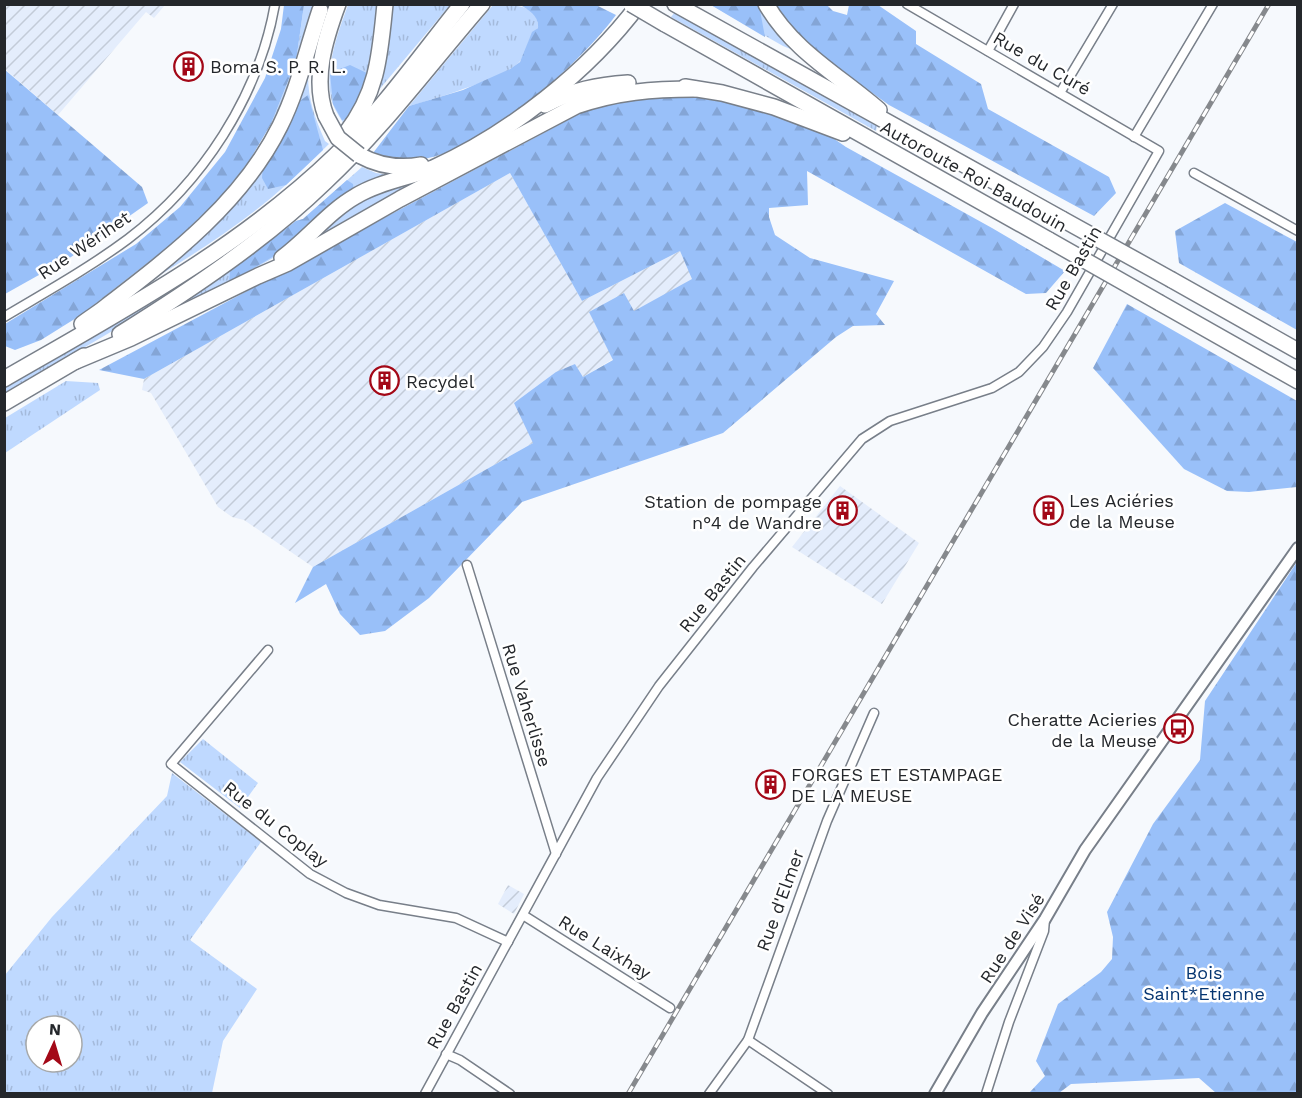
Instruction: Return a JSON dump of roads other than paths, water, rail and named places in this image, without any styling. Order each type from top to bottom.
[{"type":"highway","points":[[324,111],[320,88],[323,56],[338,4]]},
{"type":"highway","points":[[313,176],[354,124],[370,95],[379,62],[385,4]]},
{"type":"highway","points":[[4,379],[209,257],[276,208],[313,176],[366,124],[462,4]]},
{"type":"highway","points":[[4,403],[75,362],[160,308],[288,216],[366,142],[482,4]]},
{"type":"highway","points":[[600,48],[630,4]]},
{"type":"highway","name":"Autoroute Roi Baudouin","points":[[630,4],[1298,381]]},
{"type":"highway","points":[[258,276],[292,251],[336,210],[357,196],[432,168],[498,132],[560,85],[626,22],[639,4]]},
{"type":"highway","points":[[766,4],[783,29],[806,52],[862,95],[903,131]]},
{"type":"highway","name":"Autoroute Roi Baudouin","points":[[677,6],[1298,351]]},
{"type":"highway","points":[[320,7],[314,58],[314,89],[334,132],[344,144],[359,155],[388,166],[413,166],[433,162],[464,151]]},
{"type":"highway","points":[[46,355],[193,236],[238,189],[280,127],[295,88],[320,7]]},
{"type":"highway","points":[[523,114],[568,94],[601,86],[665,84],[722,93],[774,106],[896,154]]},
{"type":"highway","points":[[75,362],[288,263],[400,199],[576,106],[598,98],[636,90],[695,89]]},
{"type":"street","name":"Rue Wérihet","points":[[4,317],[130,238],[194,177],[233,119],[256,73],[265,50],[275,4]]},
{"type":"street","points":[[988,51],[1014,4]]},
{"type":"street","points":[[1060,93],[1113,4]]},
{"type":"street","points":[[1134,137],[1213,4]]},
{"type":"street","name":"Rue du Curé","points":[[913,6],[1159,151]]},
{"type":"street","name":"Rue Bastin","points":[[425,1094],[597,778],[659,686],[753,567],[862,439],[890,421],[992,388],[1019,372],[1043,348],[1067,312],[1159,151]]},
{"type":"street","points":[[1194,173],[1298,231]]},
{"type":"street","name":"Rue de Visé","points":[[936,1094],[982,1014],[1045,919],[1085,850],[1298,548]]},
{"type":"street","name":"Rue Vaherlisse","points":[[467,565],[556,854]]},
{"type":"street","name":"Rue du Coplay","points":[[268,650],[171,764],[319,879],[346,893],[379,905],[456,918],[508,942]]},
{"type":"street","name":"Rue d'Elmer","points":[[709,1094],[748,1040],[827,821],[874,713]]},
{"type":"street","name":"Rue Laixhay","points":[[523,915],[670,1008]]},
{"type":"street","points":[[986,1094],[1009,1022],[1044,931],[1045,919]]},
{"type":"street","points":[[748,1040],[828,1094]]},
{"type":"street","points":[[446,1054],[460,1060],[510,1094]]},
{"type":"railway","points":[[628,1094],[1269,4]]},
{"type":"place","name":"Boma S. P. R. L.","points":[[189,66]]},
{"type":"place","name":"Recydel","points":[[385,381]]},
{"type":"place","name":"Les Aciéries de la Meuse","points":[[1048,510]]},
{"type":"place","name":"Station de pompage n°4 de Wandre","points":[[843,511]]},
{"type":"place","name":"Cheratte Acieries de la Meuse","points":[[1178,729]]},
{"type":"place","name":"FORGES ET ESTAMPAGE DE LA MEUSE","points":[[770,784]]},
{"type":"park label","name":"Bois Saint*Etienne","points":[[1204,982]]}]
